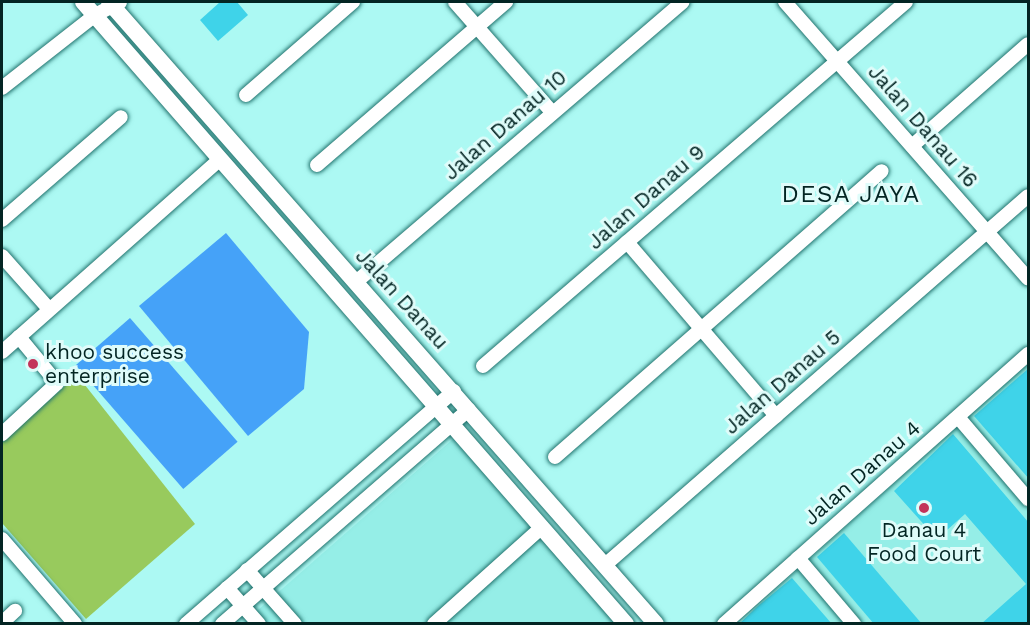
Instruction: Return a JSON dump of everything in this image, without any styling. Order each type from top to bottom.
[{"type":"street","name":"Jalan Danau","points":[[83,2],[626,624]]},
{"type":"street","points":[[246,95],[353,2]]},
{"type":"street","points":[[455,2],[552,112]]},
{"type":"street","points":[[317,165],[506,2]]},
{"type":"street","name":"Jalan Danau 10","points":[[356,282],[683,2]]},
{"type":"street","name":"Jalan Danau 16","points":[[785,2],[1029,279]]},
{"type":"street","name":"Jalan Danau 9","points":[[483,366],[906,2]]},
{"type":"street","name":"Jalan Danau","points":[[113,3],[656,624]]},
{"type":"street","points":[[2,88],[94,15],[113,3]]},
{"type":"street","points":[[912,146],[1029,44]]},
{"type":"street","points":[[2,220],[121,117]]},
{"type":"street","points":[[2,352],[220,159]]},
{"type":"street","points":[[555,457],[882,171]]},
{"type":"street","name":"Jalan Danau 5","points":[[605,565],[1029,196]]},
{"type":"street","points":[[627,242],[776,416]]},
{"type":"street","points":[[2,256],[49,309]]},
{"type":"street","points":[[2,434],[57,383],[19,337]]},
{"type":"street","name":"Jalan Danau 4","points":[[724,624],[1029,354]]},
{"type":"street","points":[[186,624],[454,391]]},
{"type":"street","points":[[222,624],[470,409]]},
{"type":"street","points":[[958,417],[1029,499]]},
{"type":"street","points":[[434,624],[542,527]]},
{"type":"street","points":[[2,539],[75,624]]},
{"type":"street","points":[[798,558],[854,624]]},
{"type":"street","points":[[247,570],[295,624]]},
{"type":"street","points":[[227,588],[259,624]]},
{"type":"street","points":[[2,623],[15,611]]},
{"type":"shaded area","points":[[1028,363],[1028,623],[739,624],[751,612]]},
{"type":"shaded area","points":[[453,439],[619,623],[242,624]]},
{"type":"green space","points":[[77,375],[195,524],[86,619],[2,523],[2,443]]},
{"type":"water","points":[[226,233],[309,332],[304,389],[248,436],[139,306]]},
{"type":"water","points":[[130,318],[238,442],[183,489],[76,365]]},
{"type":"building","points":[[220,2],[237,2],[248,15],[218,41],[200,20]]},
{"type":"building","points":[[1029,368],[1029,479],[974,416]]},
{"type":"building","points":[[953,434],[1029,523],[1029,624],[981,624],[1026,584],[965,514],[937,539],[894,491]]},
{"type":"building","points":[[844,533],[922,624],[874,624],[817,557]]},
{"type":"building","points":[[792,578],[832,624],[739,624],[758,606]]},
{"type":"place","name":"khoo success enterprise","points":[[33,364]]},
{"type":"place","name":"Danau 4 Food Court","points":[[924,508]]},
{"type":"district","name":"DESA JAYA","points":[[851,195]]}]
